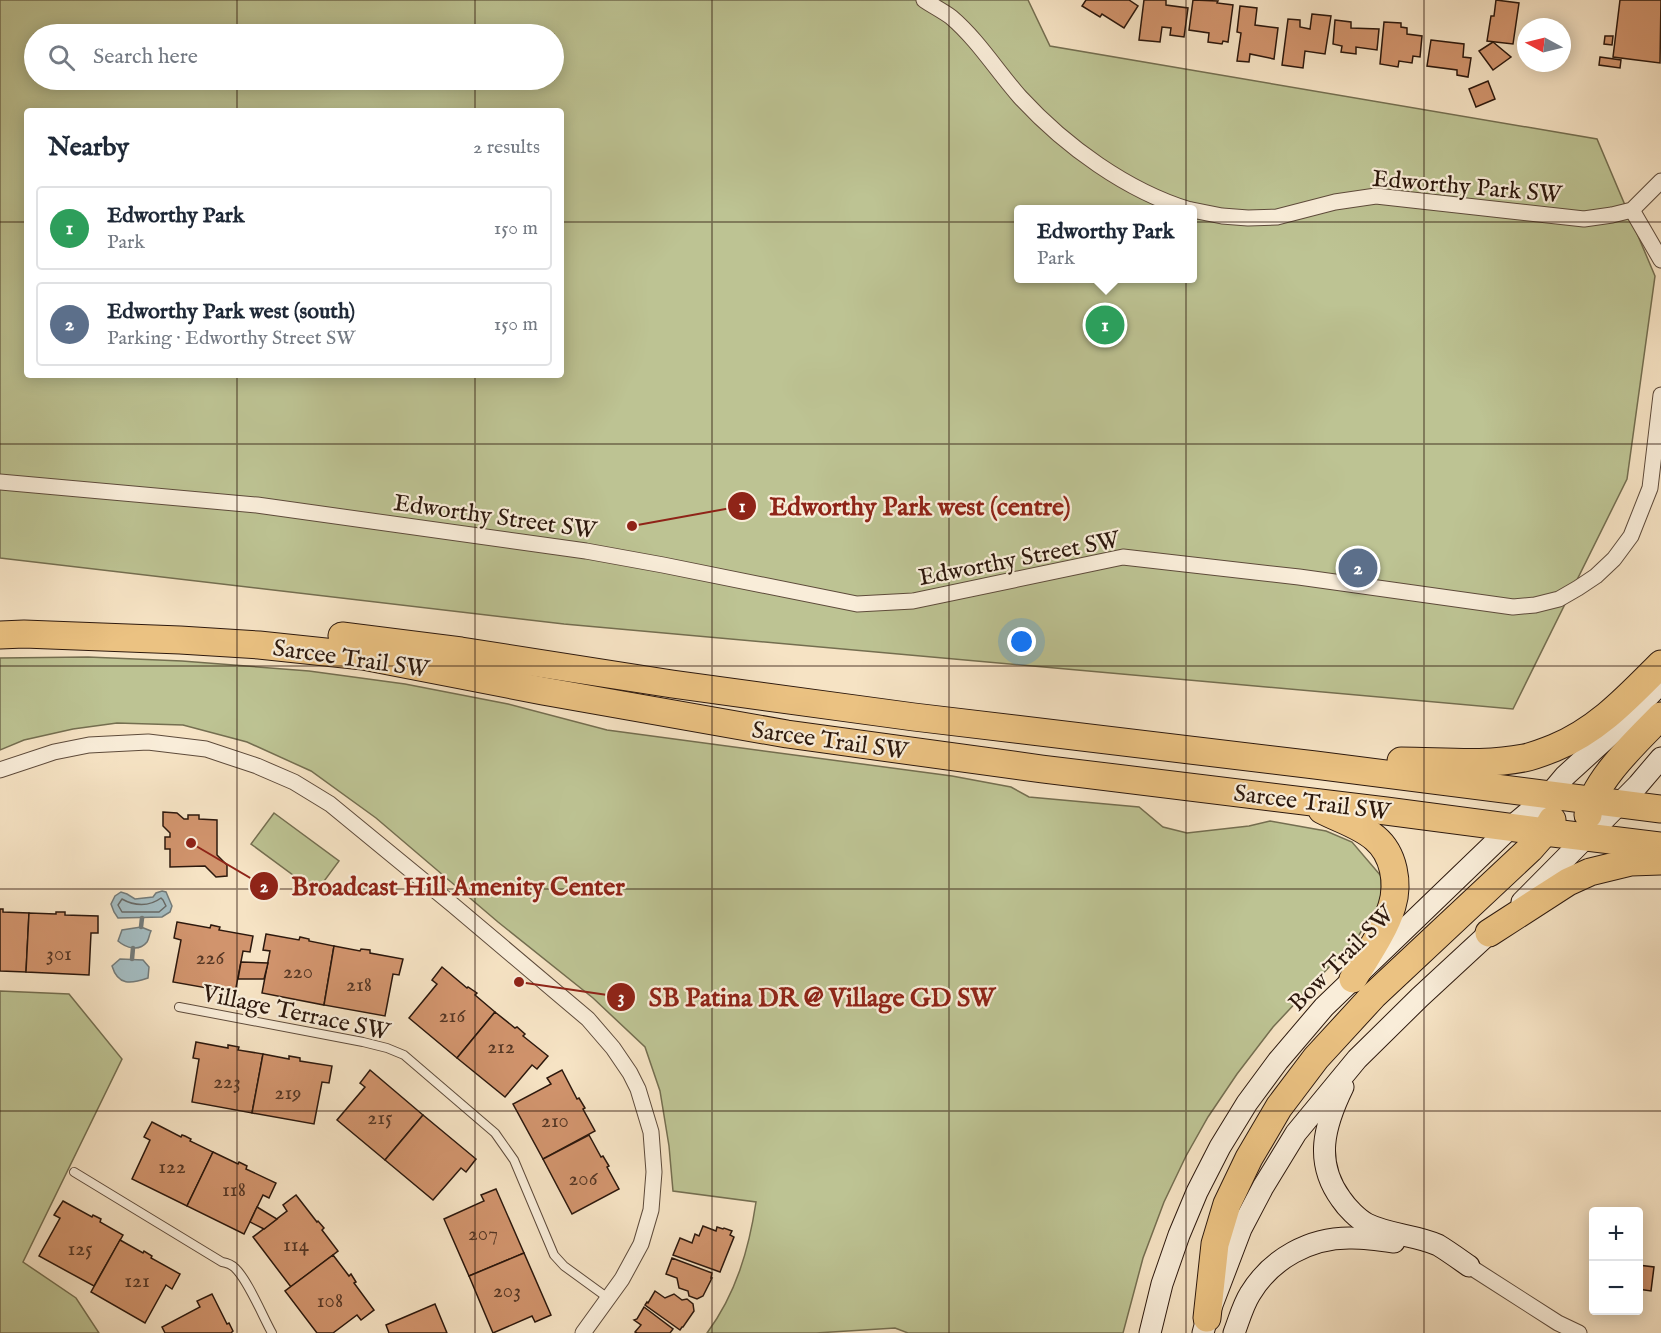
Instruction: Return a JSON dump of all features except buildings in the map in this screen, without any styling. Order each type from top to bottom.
[{"type":"highway","name":"Sarcee Trail SW","points":[[0,617],[170,621],[281,629],[461,651],[672,684],[879,712],[1661,809]]},
{"type":"highway","name":"Sarcee Trail SW","points":[[0,635],[180,640],[259,645],[363,656],[543,691],[788,734],[962,759],[1661,846]]},
{"type":"highway","points":[[1315,765],[1374,761],[1491,762],[1534,756],[1575,738],[1598,723],[1616,709],[1661,664]]},
{"type":"highway","points":[[1587,837],[1588,812],[1602,781],[1661,716]]},
{"type":"highway","points":[[1205,1325],[1215,1244],[1227,1204],[1249,1158],[1279,1107],[1316,1058],[1373,996],[1530,849],[1545,832],[1553,817],[1555,805],[1549,795]]},
{"type":"highway","points":[[1305,801],[1375,837],[1388,851],[1392,864],[1395,878],[1393,904],[1387,920],[1353,979]]},
{"type":"highway","points":[[1489,933],[1568,882],[1590,872],[1631,862],[1661,861]]},
{"type":"main road","name":"Bow Trail SW","points":[[1150,1333],[1162,1284],[1197,1192],[1220,1147],[1278,1061],[1324,1007],[1511,827],[1549,795],[1661,683]]},
{"type":"main road","points":[[1205,1325],[1241,1229],[1296,1133],[1357,1059],[1587,837],[1638,786],[1661,758]]},
{"type":"main road","points":[[1357,1059],[1328,1124],[1324,1152],[1332,1186],[1346,1206],[1366,1224],[1437,1245],[1468,1266]]},
{"type":"main road","points":[[1234,1333],[1248,1295],[1265,1272],[1289,1254],[1325,1240],[1349,1238],[1394,1242],[1468,1266]]},
{"type":"street","name":"Edworthy Park SW","points":[[924,0],[950,17],[984,52],[1019,96],[1080,152],[1128,184],[1175,205]]},
{"type":"street","points":[[1661,181],[1632,210],[1661,260]]},
{"type":"street","name":"Edworthy Park SW","points":[[1197,211],[1248,218],[1277,217],[1335,202],[1376,196],[1584,219],[1632,210]]},
{"type":"street","name":"Edworthy Street SW","points":[[0,482],[257,505],[578,550],[857,604],[913,601],[1123,557],[1299,577],[1513,607],[1536,605],[1559,599],[1578,588],[1596,576],[1614,559],[1631,536],[1650,488],[1661,395]]},
{"type":"street","points":[[0,770],[54,752],[89,745],[148,742],[206,749],[257,766],[294,782],[330,804],[588,1019],[613,1048],[638,1089],[651,1132],[654,1187],[651,1210],[641,1244],[622,1279],[583,1333]]},
{"type":"street","points":[[1468,1266],[1558,1323],[1578,1333]]},
{"type":"lane","name":"Village Terrace SW","points":[[179,1007],[363,1042],[404,1055],[495,1132],[514,1160],[554,1255],[564,1266],[608,1299]]},
{"type":"lane","points":[[74,1172],[222,1262],[234,1266],[272,1333]]},
{"type":"green space","points":[[0,0],[1028,0],[1050,46],[1597,139],[1655,276],[1627,479],[1513,709],[564,624],[0,558]]},
{"type":"green space","points":[[88,657],[182,661],[309,671],[405,684],[508,704],[607,730],[952,776],[1011,787],[1029,797],[1139,807],[1163,827],[1187,833],[1249,826],[1270,821],[1326,831],[1352,842],[1381,876],[1382,904],[1372,913],[1359,935],[1273,1027],[1208,1117],[1164,1202],[1143,1258],[1123,1333],[908,1333],[895,1328],[816,1333],[707,1333],[726,1303],[740,1270],[756,1202],[673,1191],[669,1146],[660,1091],[645,1047],[593,998],[498,922],[376,818],[311,771],[247,742],[183,725],[117,723],[73,729],[24,740],[0,750],[0,658]]},
{"type":"green space","points":[[274,813],[339,861],[316,892],[251,844]]},
{"type":"green space","points":[[0,991],[69,994],[122,1059],[23,1262],[76,1298],[99,1333],[0,1333]]},
{"type":"water","points":[[162,891],[166,892],[172,906],[170,912],[162,917],[118,918],[111,904],[115,896],[121,892],[135,899],[153,897]]},
{"type":"water","points":[[141,927],[151,931],[144,945],[132,948],[118,941],[122,930]]},
{"type":"water","points":[[120,959],[143,960],[149,967],[148,978],[131,982],[122,980],[112,966]]},
{"type":"waterway","points":[[141,927],[142,918]]},
{"type":"waterway","points":[[132,959],[133,948]]},
{"type":"place","name":"Edworthy Park","points":[[1105,325]]},
{"type":"place","name":"Edworthy Park west (centre)","points":[[632,526]]},
{"type":"place","name":"Edworthy Park west (south)","points":[[1358,568]]},
{"type":"place","name":"Broadcast Hill Amenity Center","points":[[191,843]]},
{"type":"place","name":"SB Patina DR @ Village GD SW","points":[[519,982]]}]
